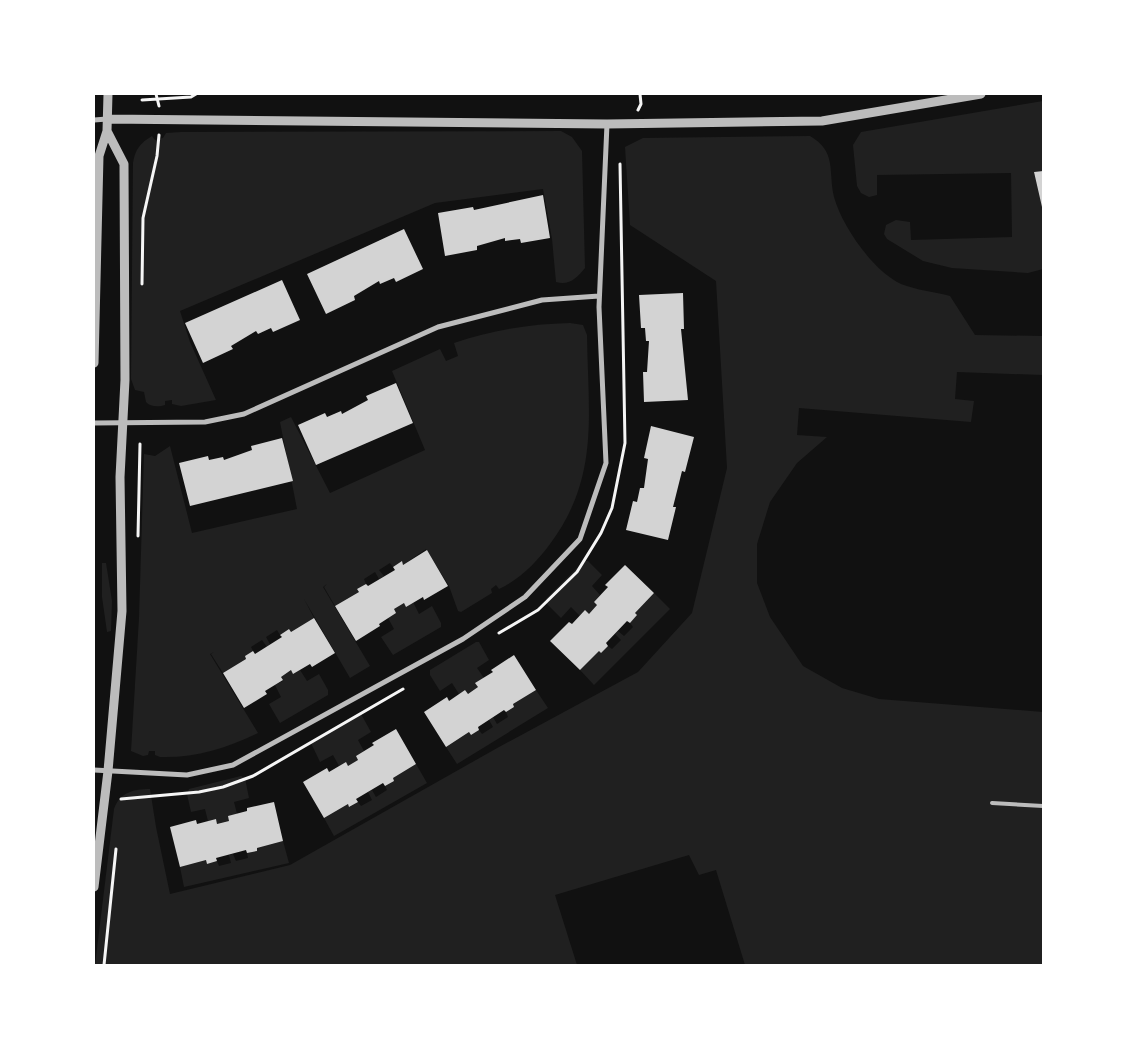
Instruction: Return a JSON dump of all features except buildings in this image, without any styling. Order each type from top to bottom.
[{"type":"street","points":[[94,362],[99,156],[107,131],[108,94]]},
{"type":"street","points":[[94,120],[607,124],[822,121],[981,94]]},
{"type":"street","points":[[94,770],[187,775],[233,765],[464,639],[525,597],[580,539],[606,463],[599,296],[607,124]]},
{"type":"street","points":[[94,887],[108,771],[122,611],[120,477],[123,423],[124,164],[107,131]]},
{"type":"street","points":[[94,422],[205,422],[244,414],[438,327],[542,300],[599,296]]},
{"type":"lane","points":[[992,804],[1043,806]]},
{"type":"path","points":[[156,94],[159,107]]},
{"type":"path","points":[[142,100],[191,97],[196,94]]},
{"type":"path","points":[[627,124],[641,104],[640,94]]},
{"type":"path","points":[[142,288],[143,218],[159,144],[159,134]]},
{"type":"path","points":[[498,633],[538,610],[577,572],[601,534],[612,508],[625,443],[620,162]]},
{"type":"path","points":[[121,799],[198,792],[223,787],[253,776],[412,684]]},
{"type":"shaded area","points":[[1043,101],[1043,171],[1034,172],[1043,211],[1043,269],[1028,273],[952,268],[923,261],[887,239],[884,234],[886,225],[896,220],[910,222],[911,240],[1012,237],[1011,173],[877,175],[877,195],[869,197],[861,193],[857,186],[853,145],[861,132]]},
{"type":"shaded area","points":[[561,131],[572,137],[582,151],[585,268],[569,282],[556,282],[552,239],[543,189],[435,203],[180,311],[190,342],[216,400],[181,406],[172,404],[172,400],[165,401],[165,405],[155,406],[146,402],[144,392],[135,390],[131,379],[133,163],[139,147],[152,136],[155,140],[163,138],[166,133],[181,132]]},
{"type":"shaded area","points":[[810,136],[819,142],[828,155],[834,197],[844,221],[860,247],[880,269],[890,278],[901,284],[950,296],[975,335],[1043,336],[1043,375],[957,372],[955,399],[974,401],[971,422],[799,408],[797,435],[827,437],[797,463],[770,502],[757,544],[757,583],[770,617],[803,666],[842,688],[879,699],[1043,712],[1043,965],[745,965],[716,870],[699,875],[689,855],[555,895],[577,965],[95,965],[114,809],[124,795],[133,791],[150,789],[170,894],[290,865],[499,747],[638,672],[692,613],[727,468],[716,281],[630,225],[625,147],[643,138]]},
{"type":"shaded area","points":[[570,323],[583,325],[587,335],[588,444],[577,494],[566,519],[550,544],[533,564],[514,581],[499,589],[496,585],[491,589],[492,593],[461,612],[458,611],[449,586],[426,549],[403,565],[401,562],[393,567],[390,563],[379,570],[384,576],[379,579],[375,572],[364,579],[366,584],[358,589],[359,592],[335,606],[324,587],[327,584],[323,587],[370,666],[350,678],[304,599],[314,618],[291,632],[289,629],[280,635],[277,630],[266,637],[270,644],[267,647],[262,640],[251,647],[253,651],[245,656],[246,659],[223,673],[211,654],[214,652],[210,654],[258,733],[210,751],[186,756],[160,757],[155,755],[155,751],[149,751],[148,755],[143,756],[131,751],[139,618],[144,454],[155,456],[170,446],[192,533],[297,509],[280,422],[291,417],[330,493],[425,450],[392,371],[440,349],[446,361],[458,356],[454,343],[497,331],[526,326]]},
{"type":"shaded area","points":[[584,561],[588,561],[602,575],[592,586],[600,595],[594,602],[597,605],[589,614],[580,616],[571,607],[561,618],[547,604],[546,599]]},
{"type":"shaded area","points":[[102,563],[106,563],[112,601],[111,631],[107,632],[102,597]]},
{"type":"shaded area","points":[[654,593],[670,609],[594,685],[580,670],[599,651],[601,653],[608,646],[612,649],[621,640],[615,634],[618,631],[624,636],[633,627],[630,623],[637,615],[635,613]]},
{"type":"shaded area","points":[[413,602],[419,614],[432,606],[441,623],[441,627],[393,655],[381,637],[394,629],[388,618],[394,609],[404,603],[406,607]]},
{"type":"shaded area","points":[[479,642],[489,660],[477,668],[484,678],[476,683],[478,687],[468,694],[465,690],[459,694],[452,683],[440,691],[430,675],[430,670]]},
{"type":"shaded area","points":[[291,670],[293,674],[300,670],[307,681],[319,674],[328,690],[328,695],[280,723],[269,704],[281,697],[275,685],[283,681],[281,677]]},
{"type":"shaded area","points":[[536,690],[548,708],[457,764],[446,747],[469,732],[471,735],[479,730],[482,734],[493,727],[489,720],[493,717],[497,724],[508,717],[506,712],[514,707],[513,704]]},
{"type":"shaded area","points":[[361,714],[371,732],[358,740],[364,751],[356,756],[358,760],[348,766],[346,762],[339,766],[333,755],[320,762],[311,743]]},
{"type":"shaded area","points":[[416,764],[427,783],[334,836],[324,818],[348,804],[350,807],[358,802],[361,806],[372,800],[368,792],[372,790],[376,797],[387,790],[385,786],[393,778]]},
{"type":"shaded area","points":[[241,776],[245,778],[249,798],[234,802],[237,814],[229,821],[217,824],[216,819],[208,821],[205,809],[191,812],[187,794],[189,789]]},
{"type":"shaded area","points":[[283,841],[289,863],[184,887],[180,867],[206,860],[207,864],[217,861],[219,866],[231,863],[229,855],[233,854],[236,861],[248,858],[247,853],[257,851],[257,848]]}]
